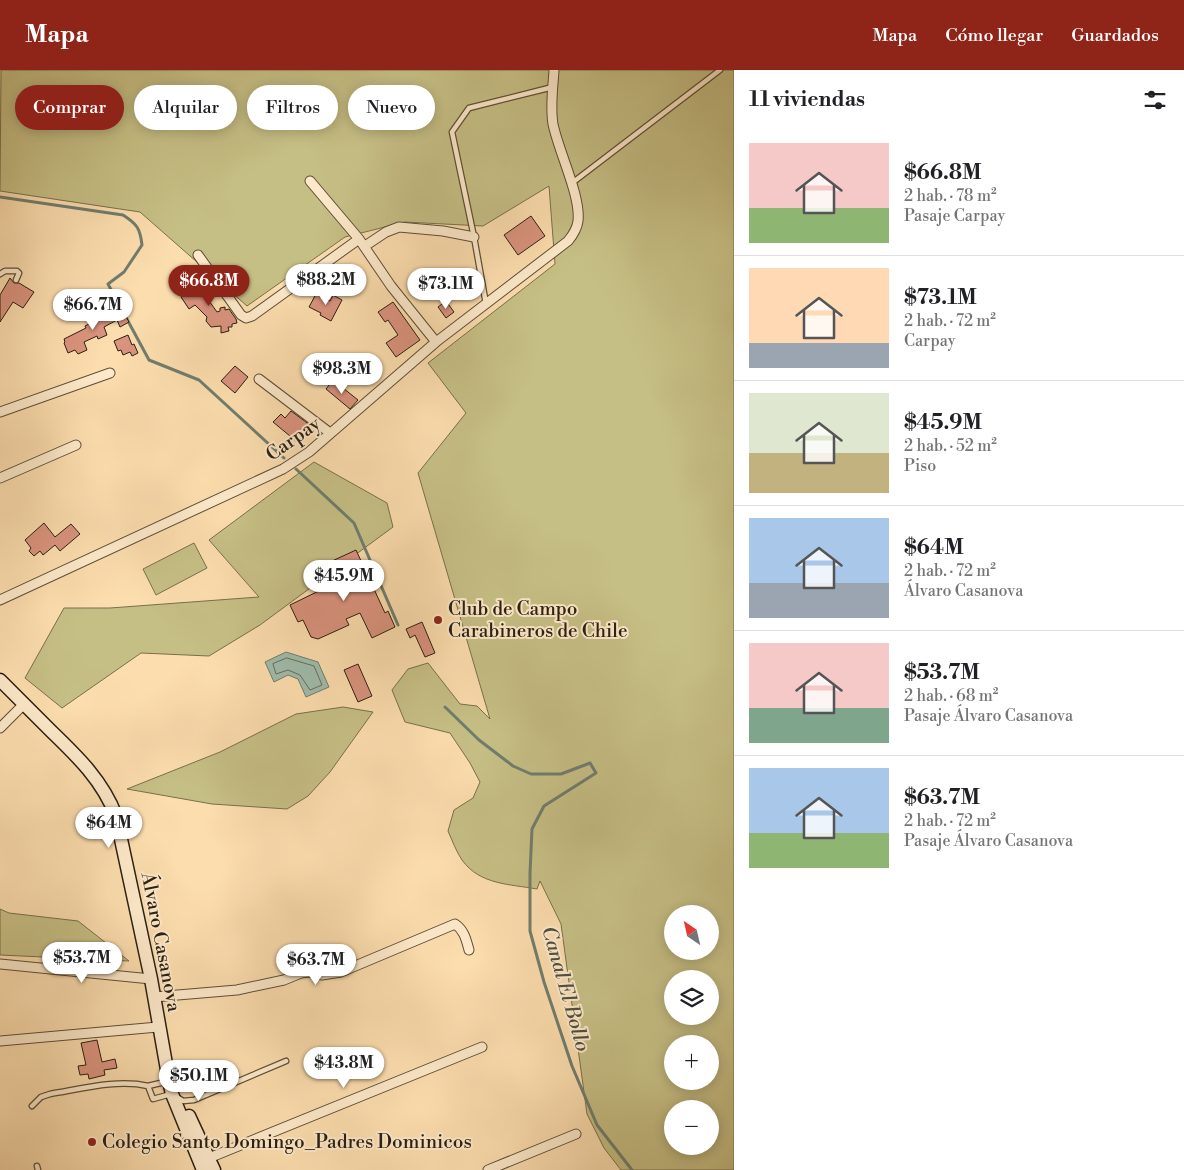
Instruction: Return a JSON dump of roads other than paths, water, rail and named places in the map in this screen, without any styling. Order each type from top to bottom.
[{"type":"street","name":"Carpay","points":[[0,600],[283,469],[309,452],[436,342],[571,237],[576,226],[578,214],[553,125],[551,104],[554,70]]},
{"type":"street","points":[[310,181],[365,246],[391,286],[436,342]]},
{"type":"street","points":[[365,246],[386,232],[399,227],[443,231],[474,237]]},
{"type":"street","points":[[198,255],[241,315],[246,318],[252,316],[359,239]]},
{"type":"street","points":[[0,412],[110,373]]},
{"type":"street","points":[[259,379],[330,433]]},
{"type":"street","points":[[0,478],[76,446]]},
{"type":"street","name":"Álvaro Casanova","points":[[0,680],[84,764],[110,800],[116,816],[152,979],[158,1027],[168,1081],[203,1163],[214,1170]]},
{"type":"street","points":[[0,728],[24,704]]},
{"type":"street","points":[[154,997],[237,990],[284,980],[302,973],[310,972],[322,975],[341,972],[455,924],[464,935],[469,950]]},
{"type":"street","points":[[0,964],[152,979]]},
{"type":"street","points":[[0,1041],[158,1027]]},
{"type":"street","name":"Álvaro Casanova","points":[[162,1046],[172,1063],[203,1163]]},
{"type":"street","points":[[203,1163],[482,1047]]},
{"type":"street","points":[[488,1170],[576,1134]]},
{"type":"lane","points":[[571,184],[720,70]]},
{"type":"lane","points":[[486,304],[452,132],[469,108],[553,87]]},
{"type":"lane","points":[[0,274],[17,271],[19,273],[16,280]]},
{"type":"lane","points":[[148,1086],[153,1099],[172,1094],[183,1101],[194,1100],[286,1061]]},
{"type":"lane","points":[[32,1106],[41,1097],[50,1094],[121,1084],[148,1086],[168,1081]]},
{"type":"water","points":[[286,652],[318,662],[329,687],[306,697],[298,679],[288,675],[274,682],[265,662]]},
{"type":"waterway","name":"Canal El Bollo","points":[[0,197],[123,215],[132,221],[139,230],[142,245],[124,272],[108,284],[149,360],[199,380],[284,458]]},
{"type":"waterway","name":"Canal El Bollo","points":[[296,469],[354,523],[398,625]]},
{"type":"waterway","name":"Canal El Bollo","points":[[445,707],[479,740],[513,766],[531,774],[561,774],[590,763],[596,773],[544,806],[532,829],[530,931],[544,982],[572,1066],[597,1125],[632,1170]]},
{"type":"place","name":"Club de Campo Carabineros de Chile","points":[[438,620]]},
{"type":"place","name":"Colegio Santo Domingo_Padres Dominicos","points":[[92,1142]]}]
